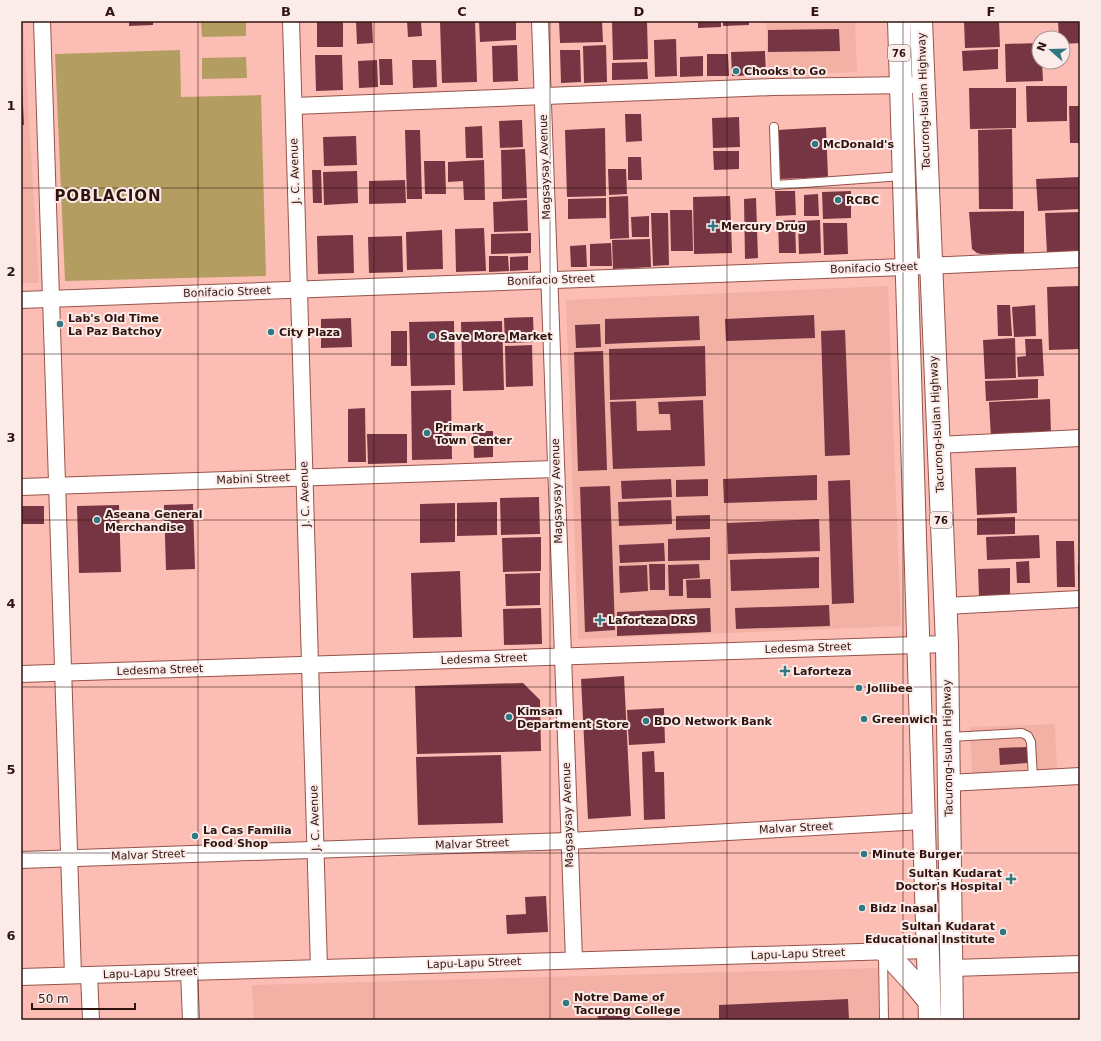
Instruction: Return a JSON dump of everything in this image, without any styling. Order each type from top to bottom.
[{"type":"highway","name":"Tacurong-Isulan Highway","points":[[899,21],[905,267],[929,1011]]},
{"type":"highway","name":"Tacurong-Isulan Highway","points":[[921,21],[930,266],[947,644],[952,1020]]},
{"type":"highway","points":[[884,952],[915,984],[929,1011]]},
{"type":"street","points":[[42,21],[69,858],[81,975],[91,1020]]},
{"type":"street","name":"J. C. Avenue","points":[[291,21],[319,968]]},
{"type":"street","name":"Magsaysay Avenue","points":[[540,21],[574,960]]},
{"type":"street","points":[[294,106],[772,87],[924,84]]},
{"type":"street","name":"Bonifacio Street","points":[[21,300],[905,267],[1080,259]]},
{"type":"street","points":[[938,445],[1080,438]]},
{"type":"street","name":"Mabini Street","points":[[21,487],[556,469]]},
{"type":"street","points":[[945,606],[1080,599]]},
{"type":"street","name":"Ledesma Street","points":[[21,674],[947,644]]},
{"type":"street","points":[[949,783],[1080,776]]},
{"type":"street","name":"Malvar Street","points":[[21,860],[569,841],[923,821]]},
{"type":"street","name":"Lapu-Lapu Street","points":[[21,977],[927,950]]},
{"type":"street","points":[[952,968],[1080,964]]},
{"type":"street","points":[[189,972],[191,1020]]},
{"type":"lane","points":[[774,128],[776,185],[903,176]]},
{"type":"lane","points":[[949,737],[1022,733],[1028,736],[1031,742],[1033,779]]},
{"type":"lane","points":[[884,952],[884,1020]]},
{"type":"shaded area","points":[[21,21],[23,21],[39,283],[21,283]]},
{"type":"shaded area","points":[[201,21],[246,21],[246,36],[202,37]]},
{"type":"shaded area","points":[[766,21],[855,21],[857,72],[768,75]]},
{"type":"shaded area","points":[[180,50],[181,97],[261,95],[266,276],[65,281],[55,54]]},
{"type":"shaded area","points":[[246,57],[247,78],[202,79],[202,58]]},
{"type":"shaded area","points":[[888,286],[901,626],[578,639],[566,300]]},
{"type":"shaded area","points":[[1055,724],[1057,772],[972,775],[970,727]]},
{"type":"shaded area","name":"Notre Dame of Tacurong College","points":[[878,968],[878,1020],[254,1020],[252,985]]},
{"type":"building","points":[[129,21],[153,21],[153,25],[129,26]]},
{"type":"building","points":[[343,21],[343,47],[317,47],[317,22]]},
{"type":"building","points":[[356,21],[372,21],[373,43],[357,44]]},
{"type":"building","points":[[407,21],[421,21],[422,36],[408,37]]},
{"type":"building","points":[[440,21],[475,21],[477,82],[442,83]]},
{"type":"building","points":[[479,21],[516,21],[516,40],[480,42]]},
{"type":"building","points":[[559,21],[602,21],[603,42],[560,43]]},
{"type":"building","points":[[612,21],[647,21],[648,59],[613,60]]},
{"type":"building","points":[[698,21],[721,21],[721,27],[698,28]]},
{"type":"building","points":[[723,21],[749,21],[749,25],[723,26]]},
{"type":"building","points":[[964,21],[999,21],[1000,47],[965,48]]},
{"type":"building","points":[[1058,21],[1080,21],[1080,43],[1071,44],[1071,30],[1059,30]]},
{"type":"building","points":[[839,29],[840,51],[768,52],[768,30]]},
{"type":"building","points":[[676,39],[677,76],[655,77],[654,40]]},
{"type":"building","points":[[1031,43],[1031,70],[1042,70],[1043,81],[1006,82],[1005,44]]},
{"type":"building","points":[[517,45],[518,81],[493,82],[492,46]]},
{"type":"building","points":[[606,45],[607,82],[584,83],[583,46]]},
{"type":"building","points":[[998,49],[998,69],[963,71],[962,51]]},
{"type":"building","points":[[560,50],[580,50],[581,82],[561,83]]},
{"type":"building","points":[[765,51],[766,75],[732,76],[731,52]]},
{"type":"building","points":[[707,54],[728,54],[729,76],[707,76]]},
{"type":"building","points":[[315,55],[342,55],[343,90],[316,91]]},
{"type":"building","points":[[703,56],[703,76],[680,77],[680,57]]},
{"type":"building","points":[[379,59],[392,59],[393,85],[380,85]]},
{"type":"building","points":[[377,60],[378,87],[359,88],[358,61]]},
{"type":"building","points":[[412,60],[436,60],[437,87],[413,88]]},
{"type":"building","points":[[647,62],[648,79],[612,80],[612,63]]},
{"type":"building","points":[[22,84],[24,125],[21,125]]},
{"type":"building","points":[[1026,86],[1067,86],[1067,121],[1027,122]]},
{"type":"building","points":[[969,88],[1016,88],[1016,128],[970,129]]},
{"type":"building","points":[[1069,106],[1080,106],[1080,143],[1070,143]]},
{"type":"building","points":[[625,114],[641,114],[642,141],[626,142]]},
{"type":"building","points":[[739,117],[740,147],[713,148],[712,118]]},
{"type":"building","points":[[522,120],[523,147],[500,148],[499,121]]},
{"type":"building","points":[[482,126],[483,158],[466,158],[465,127]]},
{"type":"building","points":[[826,127],[828,177],[780,179],[778,130]]},
{"type":"building","points":[[605,128],[606,196],[567,197],[565,130]]},
{"type":"building","points":[[1012,129],[1013,209],[979,209],[978,130]]},
{"type":"building","points":[[405,130],[420,130],[422,199],[407,199]]},
{"type":"building","points":[[356,136],[357,165],[324,166],[323,137]]},
{"type":"building","points":[[525,149],[527,198],[502,199],[501,150]]},
{"type":"building","points":[[713,151],[739,151],[739,169],[714,170]]},
{"type":"building","points":[[628,157],[641,157],[642,180],[628,180]]},
{"type":"building","points":[[484,160],[485,200],[464,200],[463,181],[448,182],[448,162]]},
{"type":"building","points":[[424,161],[445,161],[446,194],[425,194]]},
{"type":"building","points":[[608,169],[626,169],[627,194],[609,195]]},
{"type":"building","points":[[312,170],[321,170],[322,203],[313,203]]},
{"type":"building","points":[[357,171],[358,203],[324,205],[323,172]]},
{"type":"building","points":[[1080,177],[1080,209],[1038,211],[1036,179]]},
{"type":"building","points":[[405,180],[406,203],[369,204],[369,181]]},
{"type":"building","points":[[775,191],[795,191],[796,215],[776,216]]},
{"type":"building","points":[[851,191],[851,218],[823,219],[822,192]]},
{"type":"building","points":[[818,194],[819,216],[804,216],[804,195]]},
{"type":"building","points":[[628,196],[629,238],[610,239],[609,197]]},
{"type":"building","points":[[730,196],[732,253],[694,254],[693,197]]},
{"type":"building","points":[[606,198],[606,218],[568,219],[568,199]]},
{"type":"building","points":[[756,198],[758,258],[745,259],[744,199]]},
{"type":"building","points":[[527,200],[528,231],[494,232],[493,202]]},
{"type":"building","points":[[670,210],[692,210],[693,251],[671,251]]},
{"type":"building","points":[[1024,211],[1024,253],[981,254],[972,249],[969,212]]},
{"type":"building","points":[[1080,212],[1080,252],[1047,254],[1045,213]]},
{"type":"building","points":[[651,213],[668,213],[669,265],[653,266]]},
{"type":"building","points":[[649,216],[649,237],[632,237],[631,217]]},
{"type":"building","points":[[795,220],[796,253],[779,253],[778,221]]},
{"type":"building","points":[[820,220],[821,253],[799,254],[798,221]]},
{"type":"building","points":[[823,223],[847,223],[848,254],[824,255]]},
{"type":"building","points":[[484,228],[486,271],[456,272],[455,229]]},
{"type":"building","points":[[442,230],[443,269],[407,270],[406,232]]},
{"type":"building","points":[[531,233],[531,253],[491,254],[491,234]]},
{"type":"building","points":[[353,235],[354,273],[318,274],[317,236]]},
{"type":"building","points":[[402,236],[403,272],[369,273],[368,237]]},
{"type":"building","points":[[650,239],[651,267],[613,269],[612,240]]},
{"type":"building","points":[[611,243],[612,266],[590,266],[590,244]]},
{"type":"building","points":[[586,245],[587,267],[571,267],[570,246]]},
{"type":"building","points":[[489,256],[508,256],[509,271],[489,272]]},
{"type":"building","points":[[528,256],[528,270],[510,271],[510,257]]},
{"type":"building","points":[[1079,286],[1080,349],[1049,350],[1047,287]]},
{"type":"building","points":[[997,305],[1010,305],[1012,336],[998,336]]},
{"type":"building","points":[[1035,305],[1036,336],[1014,337],[1012,307]]},
{"type":"building","points":[[814,315],[815,338],[726,341],[725,319]]},
{"type":"building","points":[[699,316],[700,340],[605,344],[605,319]]},
{"type":"building","points":[[533,317],[534,342],[505,343],[504,318]]},
{"type":"building","points":[[351,318],[352,347],[321,348],[321,319]]},
{"type":"building","points":[[454,321],[455,385],[411,386],[409,322]]},
{"type":"building","points":[[502,321],[504,390],[463,391],[461,322]]},
{"type":"building","points":[[600,324],[601,347],[576,348],[575,325]]},
{"type":"building","points":[[845,330],[850,455],[825,456],[821,331]]},
{"type":"building","points":[[391,331],[407,331],[407,366],[391,366]]},
{"type":"building","points":[[1015,338],[1016,378],[985,379],[983,340]]},
{"type":"building","points":[[1025,339],[1042,339],[1044,376],[1018,377],[1017,357],[1026,356]]},
{"type":"building","points":[[532,345],[533,386],[506,387],[505,346]]},
{"type":"building","points":[[705,346],[706,396],[610,400],[609,349]]},
{"type":"building","points":[[603,351],[607,470],[578,471],[574,352]]},
{"type":"building","points":[[1038,379],[1038,398],[986,401],[985,381]]},
{"type":"building","points":[[451,390],[452,459],[412,460],[411,391]]},
{"type":"building","points":[[1050,399],[1051,435],[991,438],[989,402]]},
{"type":"building","points":[[703,400],[705,466],[613,469],[610,402],[636,401],[637,431],[671,430],[670,414],[659,414],[658,402]]},
{"type":"building","points":[[365,408],[366,462],[348,462],[348,409]]},
{"type":"building","points":[[473,431],[493,431],[493,457],[474,458]]},
{"type":"building","points":[[367,434],[407,434],[407,463],[368,464]]},
{"type":"building","points":[[1016,467],[1017,513],[977,515],[975,468]]},
{"type":"building","points":[[817,475],[817,500],[724,503],[723,479]]},
{"type":"building","points":[[671,479],[672,497],[622,499],[621,481]]},
{"type":"building","points":[[708,479],[708,496],[676,497],[676,480]]},
{"type":"building","points":[[850,480],[854,603],[832,604],[828,481]]},
{"type":"building","points":[[610,486],[615,630],[585,632],[580,487]]},
{"type":"building","points":[[539,497],[540,534],[501,535],[500,498]]},
{"type":"building","points":[[671,500],[672,524],[619,526],[618,502]]},
{"type":"building","points":[[497,502],[497,535],[457,536],[457,503]]},
{"type":"building","points":[[455,503],[455,542],[420,543],[420,504]]},
{"type":"building","points":[[193,504],[195,569],[166,570],[164,505]]},
{"type":"building","points":[[119,505],[121,572],[79,573],[77,506]]},
{"type":"building","points":[[21,506],[44,506],[44,524],[21,524]]},
{"type":"building","points":[[710,515],[710,529],[676,530],[676,516]]},
{"type":"building","points":[[1015,517],[1015,534],[977,535],[977,518]]},
{"type":"building","points":[[819,519],[820,551],[728,554],[727,523]]},
{"type":"building","points":[[1039,535],[1040,558],[987,560],[986,537]]},
{"type":"building","points":[[541,537],[541,571],[503,572],[502,538]]},
{"type":"building","points":[[710,537],[710,560],[668,561],[668,539]]},
{"type":"building","points":[[1056,541],[1074,541],[1075,587],[1057,587]]},
{"type":"building","points":[[664,543],[665,561],[620,563],[619,545]]},
{"type":"building","points":[[819,557],[819,588],[731,591],[730,560]]},
{"type":"building","points":[[1029,561],[1030,583],[1017,583],[1016,562]]},
{"type":"building","points":[[649,564],[665,564],[665,590],[650,590]]},
{"type":"building","points":[[699,564],[700,578],[683,579],[683,596],[669,596],[668,565]]},
{"type":"building","points":[[1080,564],[1080,589],[1079,589],[1078,565]]},
{"type":"building","points":[[647,565],[648,591],[620,593],[619,566]]},
{"type":"building","points":[[1010,568],[1010,595],[979,596],[978,569]]},
{"type":"building","points":[[460,571],[462,637],[413,638],[411,573]]},
{"type":"building","points":[[540,573],[540,605],[506,606],[505,574]]},
{"type":"building","points":[[710,579],[711,598],[687,598],[686,580]]},
{"type":"building","points":[[829,605],[830,626],[736,629],[735,608]]},
{"type":"building","points":[[541,608],[542,644],[504,645],[503,609]]},
{"type":"building","points":[[710,608],[711,632],[617,636],[617,612]]},
{"type":"building","points":[[624,676],[631,816],[588,819],[581,679]]},
{"type":"building","points":[[523,683],[540,700],[541,751],[417,754],[415,686]]},
{"type":"building","points":[[664,708],[665,743],[629,745],[627,710]]},
{"type":"building","points":[[1027,747],[1028,763],[1000,765],[999,748]]},
{"type":"building","points":[[654,751],[655,772],[664,772],[665,819],[644,820],[642,752]]},
{"type":"building","points":[[501,755],[503,823],[418,825],[416,757]]},
{"type":"building","points":[[546,896],[548,932],[507,934],[506,915],[526,914],[525,897]]},
{"type":"building","points":[[848,999],[849,1020],[719,1020],[719,1005]]},
{"type":"building","points":[[629,1008],[630,1020],[598,1020],[597,1010]]},
{"type":"place","name":"Chooks to Go","points":[[736,71]]},
{"type":"place","name":"McDonald's","points":[[815,144]]},
{"type":"place","name":"RCBC","points":[[838,200]]},
{"type":"place","name":"Mercury Drug","points":[[713,226]]},
{"type":"place","name":"Lab's Old Time La Paz Batchoy","points":[[60,324]]},
{"type":"place","name":"City Plaza","points":[[271,332]]},
{"type":"place","name":"Save More Market","points":[[432,336]]},
{"type":"place","name":"Primark Town Center","points":[[427,433]]},
{"type":"place","name":"Aseana General Merchandise","points":[[97,520]]},
{"type":"place","name":"Laforteza DRS","points":[[600,620]]},
{"type":"place","name":"Laforteza","points":[[785,671]]},
{"type":"place","name":"Jollibee","points":[[859,688]]},
{"type":"place","name":"Kimsan Department Store","points":[[509,717]]},
{"type":"place","name":"Greenwich","points":[[864,719]]},
{"type":"place","name":"BDO Network Bank","points":[[646,721]]},
{"type":"place","name":"La Cas Familia Food Shop","points":[[195,836]]},
{"type":"place","name":"Minute Burger","points":[[864,854]]},
{"type":"place","name":"Sultan Kudarat Doctor's Hospital","points":[[1011,879]]},
{"type":"place","name":"Bidz Inasal","points":[[862,908]]},
{"type":"place","name":"Sultan Kudarat Educational Institute","points":[[1003,932]]},
{"type":"place","name":"Notre Dame of Tacurong College","points":[[566,1003]]},
{"type":"district","name":"POBLACION","points":[[108,196]]}]
